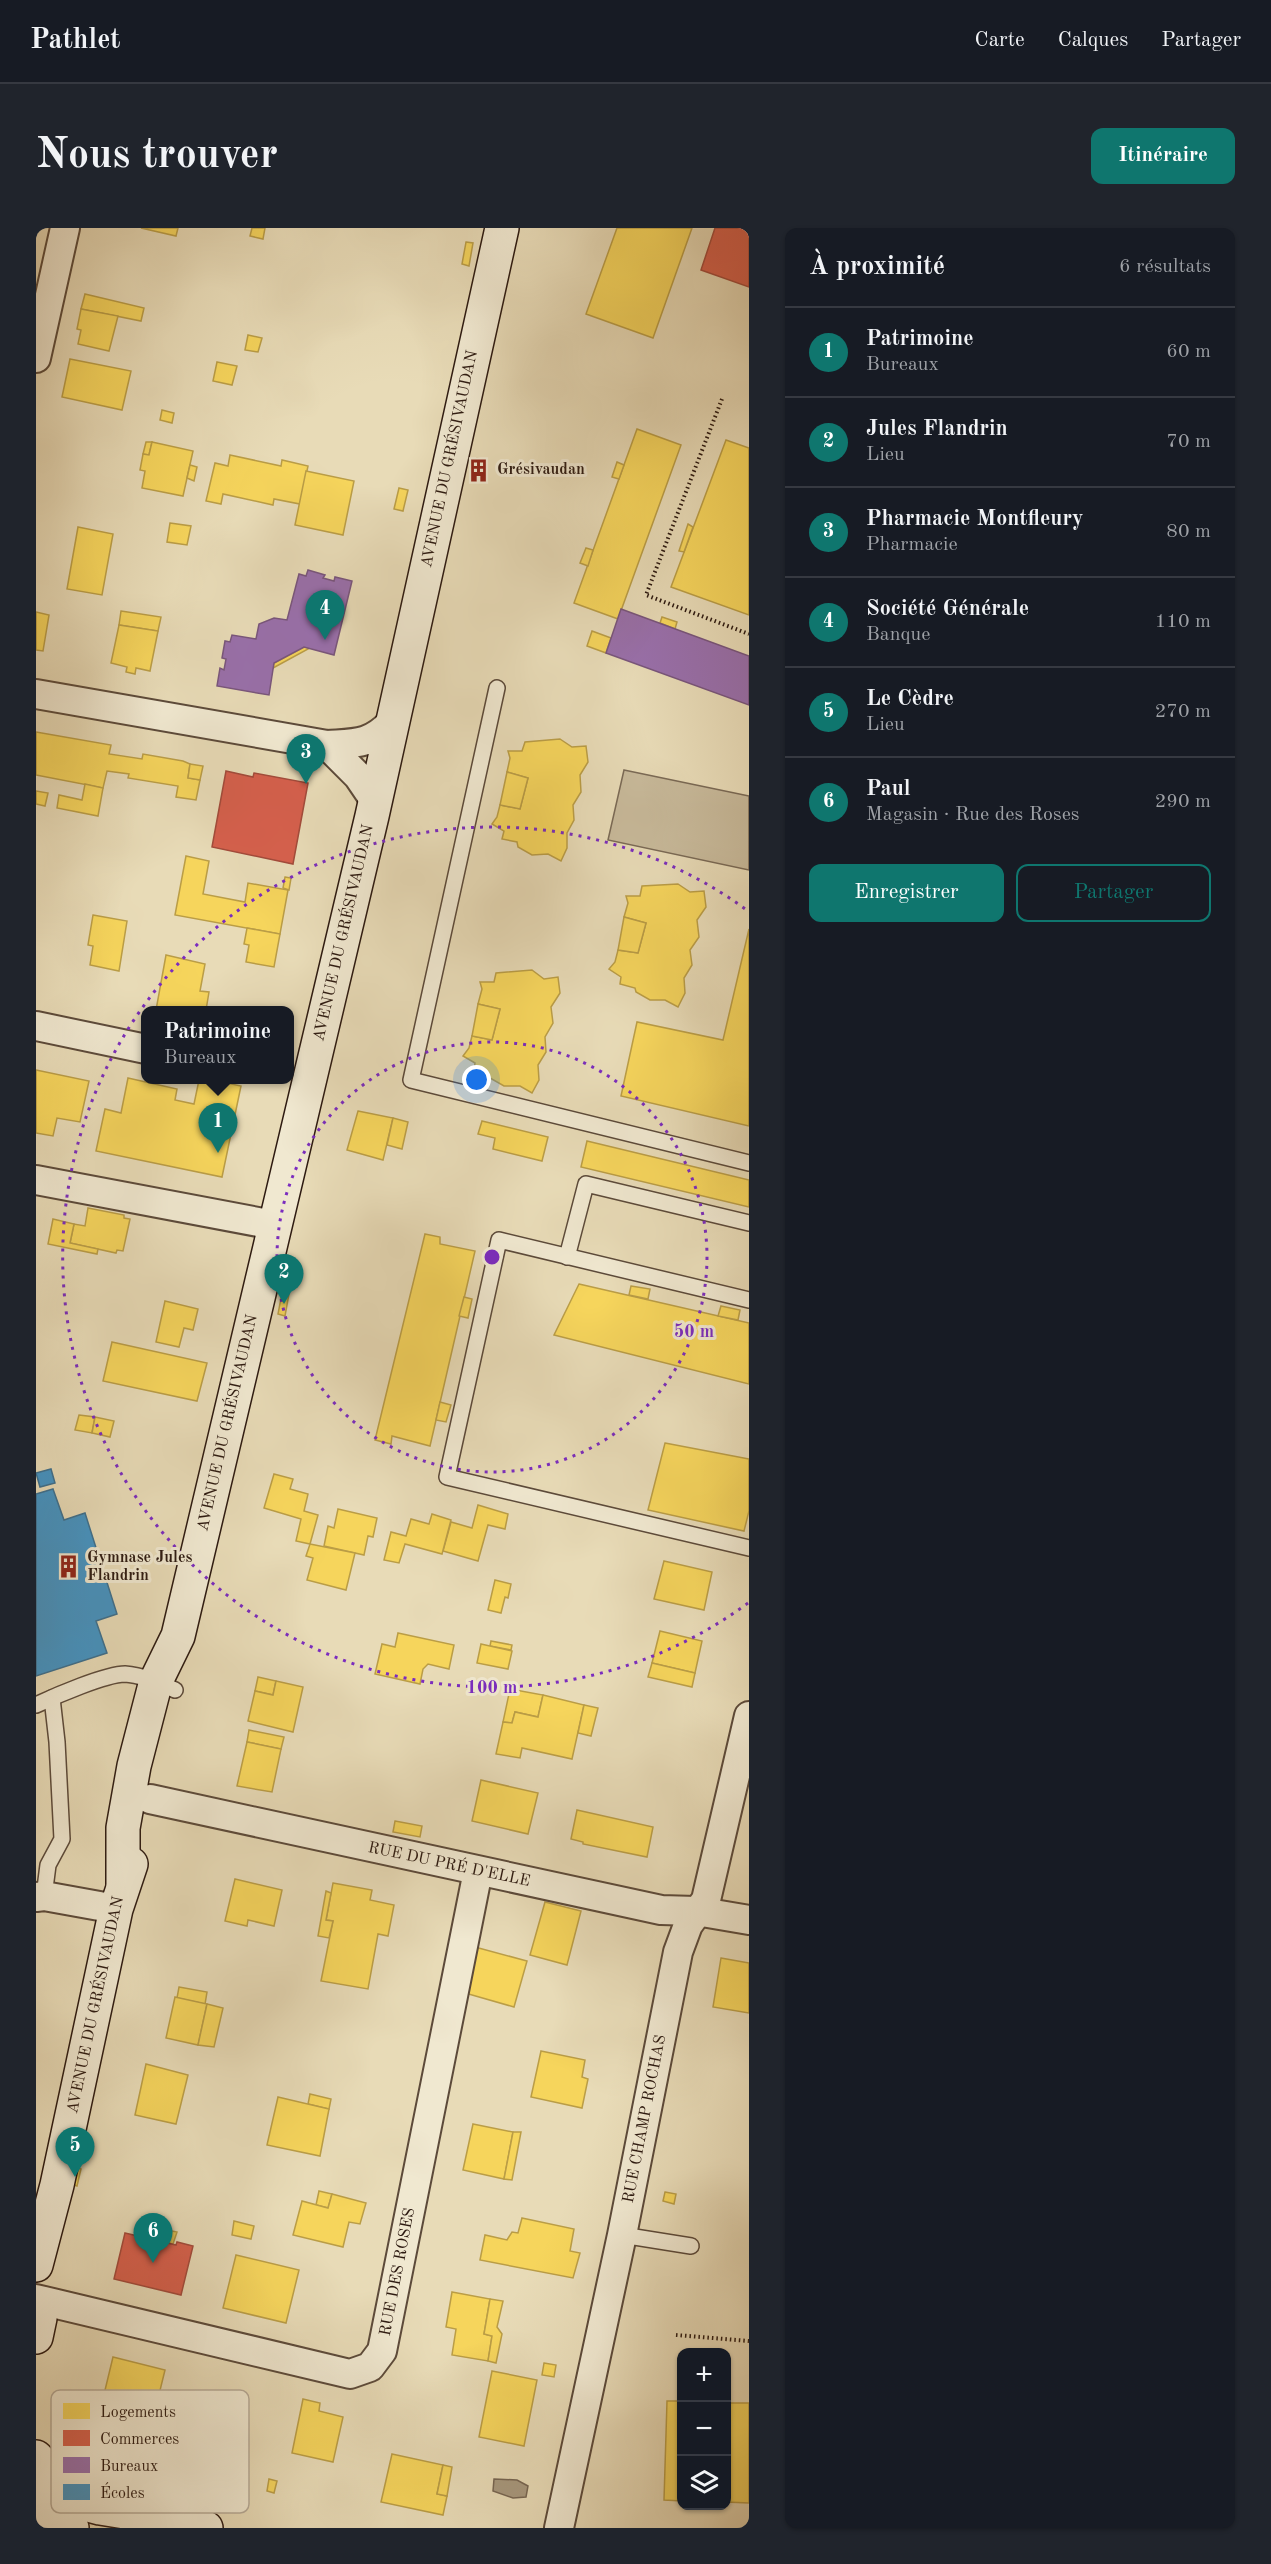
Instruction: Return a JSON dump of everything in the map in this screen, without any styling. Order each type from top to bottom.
[{"type":"street","points":[[36,358],[65,228]]},
{"type":"street","name":"AVENUE DU GRÉSIVAUDAN","points":[[120,1897],[123,1828],[134,1766],[166,1686],[181,1665],[178,1636],[273,1225],[299,1077],[375,801],[502,228]]},
{"type":"street","points":[[36,694],[327,745],[367,741],[380,735],[391,723]]},
{"type":"street","points":[[327,745],[358,776],[375,801]]},
{"type":"street","points":[[36,1026],[141,1047]]},
{"type":"street","points":[[36,1180],[273,1225]]},
{"type":"street","name":"AVENUE DU GRÉSIVAUDAN","points":[[36,2265],[57,2185],[120,1897],[142,1834],[150,1799],[166,1686]]},
{"type":"street","name":"RUE CHAMP ROCHAS","points":[[558,2528],[622,2235],[678,1952],[696,1911],[706,1900],[749,1716]]},
{"type":"street","name":"RUE DU PRÉ D'ELLE","points":[[150,1799],[661,1910],[696,1911],[749,1920]]},
{"type":"street","name":"RUE DES ROSES","points":[[36,2299],[350,2374],[370,2367],[382,2351],[478,1871]]},
{"type":"street","points":[[40,1896],[120,1897]]},
{"type":"street","points":[[36,2312],[40,2318],[36,2337]]},
{"type":"street","points":[[36,2457],[51,2473]]},
{"type":"street","points":[[36,2491],[51,2495]]},
{"type":"street","points":[[137,2513],[194,2523],[206,2528]]},
{"type":"street","points":[[155,2513],[159,2516]]},
{"type":"street","points":[[36,2523],[72,2528]]},
{"type":"lane","points":[[497,688],[411,1080],[749,1163]]},
{"type":"lane","points":[[567,1257],[586,1184],[749,1223]]},
{"type":"lane","points":[[749,1300],[499,1240],[447,1477],[749,1548]]},
{"type":"lane","points":[[36,1705],[75,1688],[125,1674],[166,1686]]},
{"type":"lane","points":[[40,1896],[42,1861],[62,1839],[57,1742],[52,1698]]},
{"type":"lane","points":[[622,2235],[691,2247]]},
{"type":"path","points":[[722,399],[646,595],[749,634]]},
{"type":"path","points":[[676,2335],[749,2340]]},
{"type":"shaded area","points":[[624,770],[749,796],[749,870],[608,840]]},
{"type":"shaded area","points":[[494,2479],[517,2480],[528,2486],[526,2497],[513,2498],[493,2491]]},
{"type":"building: Logements","points":[[141,228],[178,228],[176,236]]},
{"type":"building: Logements","points":[[252,228],[265,228],[263,239],[250,236]]},
{"type":"building: Logements","points":[[617,228],[692,228],[653,338],[586,314]]},
{"type":"building: Logements","points":[[466,242],[473,243],[469,266],[462,264]]},
{"type":"building: Logements","points":[[85,294],[144,308],[141,321],[81,309]]},
{"type":"building: Logements","points":[[81,309],[118,316],[109,351],[78,344],[81,330],[77,329]]},
{"type":"building: Logements","points":[[248,335],[262,338],[258,352],[245,350]]},
{"type":"building: Logements","points":[[70,359],[131,371],[122,410],[62,397]]},
{"type":"building: Logements","points":[[217,362],[237,366],[232,385],[213,381]]},
{"type":"building: Logements","points":[[162,410],[174,413],[172,423],[160,420]]},
{"type":"building: Logements","points":[[637,429],[681,445],[618,619],[574,603]]},
{"type":"building: Logements","points":[[726,440],[749,448],[749,615],[671,587]]},
{"type":"building: Logements","points":[[146,442],[152,442],[149,455],[143,454]]},
{"type":"building: Logements","points":[[152,442],[193,451],[183,496],[142,488],[145,471],[140,470],[143,454],[149,455]]},
{"type":"building: Logements","points":[[230,455],[281,466],[282,460],[308,466],[300,504],[274,499],[273,505],[223,494],[221,504],[206,501],[215,463],[228,466]]},
{"type":"building: Logements","name":"Grésivaudan","points":[[477,458],[486,460],[481,482],[472,480]]},
{"type":"building: Logements","points":[[617,462],[624,465],[619,479],[612,477]]},
{"type":"building: Logements","points":[[190,465],[197,467],[194,481],[187,478]]},
{"type":"building: Logements","points":[[306,471],[354,481],[343,535],[295,525]]},
{"type":"building: Logements","points":[[399,488],[408,490],[403,511],[394,509]]},
{"type":"building: Logements","points":[[170,523],[191,526],[187,545],[167,542]]},
{"type":"building: Logements","points":[[688,524],[693,527],[684,552],[679,551]]},
{"type":"building: Logements","points":[[78,527],[113,534],[102,595],[67,589]]},
{"type":"building: Logements","points":[[586,548],[593,550],[588,566],[580,563]]},
{"type":"building: Logements","points":[[121,611],[161,617],[158,631],[119,625]]},
{"type":"building: Logements","points":[[36,612],[49,615],[43,651],[36,650]]},
{"type":"building: Logements","points":[[662,617],[677,622],[675,629],[660,623]]},
{"type":"building: Logements","points":[[119,625],[158,631],[150,671],[136,668],[135,674],[126,672],[127,667],[111,663]]},
{"type":"building: Logements","points":[[592,631],[611,638],[606,653],[587,646]]},
{"type":"building: Logements","points":[[304,647],[310,648],[273,668],[274,663]]},
{"type":"building: Logements","points":[[36,732],[111,745],[109,754],[142,759],[143,754],[183,761],[190,764],[188,778],[200,780],[196,800],[176,797],[178,786],[128,778],[129,774],[107,771],[103,788],[36,775]]},
{"type":"building: Logements","points":[[560,739],[572,747],[586,746],[588,762],[580,775],[581,792],[573,805],[574,820],[567,833],[567,848],[561,861],[548,854],[532,855],[518,847],[517,842],[502,839],[504,831],[492,824],[497,817],[500,805],[520,809],[528,778],[507,772],[510,758],[508,751],[522,751],[525,742]]},
{"type":"building: Logements","points":[[190,764],[203,766],[200,780],[188,778]]},
{"type":"building: Logements","points":[[507,772],[528,778],[520,809],[500,805]]},
{"type":"building: Logements","points":[[85,784],[103,788],[98,816],[57,808],[59,795],[82,800]]},
{"type":"building: Logements","points":[[36,791],[48,793],[45,806],[36,804]]},
{"type":"building: Logements","points":[[186,856],[209,861],[203,894],[245,902],[248,883],[288,890],[280,934],[175,915]]},
{"type":"building: Logements","points":[[285,877],[291,878],[289,890],[283,888]]},
{"type":"building: Logements","points":[[678,884],[690,892],[704,891],[706,907],[697,920],[699,937],[690,950],[692,965],[684,978],[685,993],[678,1007],[665,1000],[650,1000],[636,992],[635,988],[620,984],[621,977],[609,969],[615,962],[618,950],[638,953],[646,923],[624,917],[628,903],[626,896],[640,896],[642,886]]},
{"type":"building: Logements","points":[[93,915],[127,921],[119,971],[90,965],[93,946],[88,945]]},
{"type":"building: Logements","points":[[624,917],[646,923],[638,953],[618,950]]},
{"type":"building: Logements","points":[[247,928],[280,934],[274,967],[246,962],[249,945],[244,944]]},
{"type":"building: Logements","points":[[749,929],[749,1126],[621,1096],[637,1022],[723,1040]]},
{"type":"building: Logements","points":[[166,955],[205,964],[200,991],[209,992],[207,1006],[157,1006]]},
{"type":"building: Logements","points":[[532,970],[544,979],[558,977],[560,993],[551,1007],[553,1023],[545,1037],[546,1052],[538,1065],[539,1080],[532,1093],[520,1086],[504,1086],[490,1078],[489,1074],[474,1070],[475,1063],[463,1056],[469,1048],[472,1036],[492,1040],[500,1009],[478,1004],[482,989],[480,982],[494,982],[496,973]]},
{"type":"building: Logements","points":[[478,1004],[500,1009],[492,1040],[472,1036]]},
{"type":"building: Logements","points":[[36,1070],[89,1081],[80,1122],[57,1118],[53,1136],[36,1133]]},
{"type":"building: Logements","points":[[128,1078],[141,1081],[141,1084],[155,1084],[177,1089],[175,1100],[194,1104],[198,1084],[241,1086],[222,1177],[96,1151],[105,1109],[121,1113]]},
{"type":"building: Logements","points":[[358,1111],[393,1118],[383,1160],[347,1150]]},
{"type":"building: Logements","points":[[393,1118],[408,1122],[402,1149],[387,1145]]},
{"type":"building: Logements","points":[[482,1121],[548,1137],[542,1161],[493,1149],[495,1138],[478,1134]]},
{"type":"building: Logements","points":[[587,1141],[749,1180],[749,1207],[581,1167]]},
{"type":"building: Logements","points":[[88,1208],[124,1215],[124,1218],[130,1219],[123,1251],[117,1250],[116,1253],[70,1243],[74,1224],[85,1226]]},
{"type":"building: Logements","points":[[53,1219],[74,1224],[70,1243],[98,1249],[97,1254],[48,1244]]},
{"type":"building: Logements","points":[[425,1234],[440,1237],[440,1244],[475,1251],[430,1446],[392,1436],[391,1444],[375,1440]]},
{"type":"building: Logements","points":[[579,1284],[749,1323],[749,1384],[554,1335]]},
{"type":"building: Logements","points":[[631,1286],[650,1289],[648,1299],[629,1295]]},
{"type":"building: Logements","points":[[282,1293],[289,1294],[285,1316],[278,1314]]},
{"type":"building: Logements","points":[[464,1297],[472,1299],[468,1318],[459,1316]]},
{"type":"building: Logements","points":[[165,1301],[198,1309],[193,1330],[184,1328],[179,1347],[156,1342]]},
{"type":"building: Logements","points":[[721,1306],[740,1310],[738,1320],[718,1316]]},
{"type":"building: Logements","points":[[112,1342],[207,1363],[197,1401],[103,1381]]},
{"type":"building: Logements","points":[[440,1402],[451,1405],[446,1422],[436,1420]]},
{"type":"building: Logements","points":[[79,1415],[95,1417],[92,1433],[75,1430]]},
{"type":"building: Logements","points":[[95,1417],[114,1421],[110,1437],[92,1433]]},
{"type":"building: Logements","points":[[665,1443],[749,1459],[749,1511],[744,1531],[648,1510]]},
{"type":"building: Logements","points":[[274,1474],[293,1479],[290,1489],[308,1494],[304,1511],[318,1515],[310,1544],[296,1541],[301,1519],[264,1508]]},
{"type":"building: Logements","points":[[478,1505],[508,1514],[505,1529],[488,1525],[478,1561],[443,1551],[451,1522],[472,1528]]},
{"type":"building: Logements","points":[[338,1509],[377,1518],[373,1537],[368,1536],[364,1555],[324,1546],[328,1526],[334,1528]]},
{"type":"building: Logements","points":[[432,1514],[451,1520],[442,1554],[405,1544],[399,1563],[384,1560],[391,1532],[406,1536],[411,1519],[429,1524]]},
{"type":"building: Logements","points":[[310,1544],[355,1553],[346,1590],[307,1580],[313,1558],[306,1556]]},
{"type":"building: Logements","points":[[664,1561],[712,1572],[704,1610],[654,1599]]},
{"type":"building: Logements","points":[[495,1580],[511,1584],[501,1613],[488,1610]]},
{"type":"building: Logements","points":[[660,1631],[702,1641],[695,1673],[652,1663]]},
{"type":"building: Logements","points":[[398,1633],[454,1645],[449,1669],[428,1664],[423,1669],[420,1684],[375,1674],[382,1644],[395,1647]]},
{"type":"building: Logements","points":[[491,1641],[512,1645],[511,1650],[490,1646]]},
{"type":"building: Logements","points":[[481,1644],[512,1651],[508,1669],[477,1663]]},
{"type":"building: Logements","points":[[652,1663],[695,1673],[692,1687],[648,1677]]},
{"type":"building: Logements","points":[[258,1677],[276,1681],[273,1695],[255,1691]]},
{"type":"building: Logements","points":[[276,1681],[303,1687],[293,1732],[248,1721],[255,1691],[273,1695]]},
{"type":"building: Logements","points":[[510,1689],[543,1695],[538,1717],[515,1712],[512,1723],[503,1722]]},
{"type":"building: Logements","points":[[543,1695],[584,1705],[572,1759],[522,1748],[520,1758],[496,1754],[503,1722],[512,1723],[515,1712],[538,1717]]},
{"type":"building: Logements","points":[[584,1705],[598,1708],[591,1736],[578,1733]]},
{"type":"building: Logements","points":[[249,1730],[284,1737],[281,1749],[247,1742]]},
{"type":"building: Logements","points":[[247,1742],[281,1749],[272,1792],[237,1786]]},
{"type":"building: Logements","points":[[481,1780],[538,1793],[528,1834],[472,1821]]},
{"type":"building: Logements","points":[[577,1810],[653,1827],[647,1857],[583,1844],[583,1842],[571,1839]]},
{"type":"building: Logements","points":[[395,1821],[422,1826],[420,1837],[393,1832]]},
{"type":"building: Logements","points":[[235,1879],[282,1890],[274,1926],[248,1920],[247,1926],[225,1921]]},
{"type":"building: Logements","points":[[333,1883],[372,1890],[370,1900],[394,1905],[388,1936],[378,1934],[368,1989],[321,1981],[333,1921],[326,1920]]},
{"type":"building: Logements","points":[[326,1891],[331,1893],[326,1920],[333,1921],[329,1938],[318,1936]]},
{"type":"building: Logements","points":[[545,1902],[581,1911],[567,1965],[530,1955]]},
{"type":"building: Logements","points":[[475,1947],[527,1961],[514,2007],[465,1993]]},
{"type":"building: Logements","points":[[721,1958],[749,1963],[749,2013],[713,2007]]},
{"type":"building: Logements","points":[[179,1987],[207,1992],[205,2004],[177,1998]]},
{"type":"building: Logements","points":[[175,1997],[207,2004],[198,2045],[166,2038]]},
{"type":"building: Logements","points":[[207,2004],[223,2008],[214,2047],[198,2045]]},
{"type":"building: Logements","points":[[541,2051],[585,2060],[582,2077],[588,2079],[582,2108],[531,2097]]},
{"type":"building: Logements","points":[[146,2064],[188,2075],[176,2124],[135,2115]]},
{"type":"building: Logements","points":[[310,2094],[331,2099],[329,2109],[308,2104]]},
{"type":"building: Logements","points":[[278,2097],[329,2109],[320,2156],[267,2145]]},
{"type":"building: Logements","points":[[473,2124],[513,2132],[504,2179],[463,2170]]},
{"type":"building: Logements","points":[[513,2132],[521,2132],[512,2180],[504,2179]]},
{"type":"building: Logements","points":[[74,2167],[81,2169],[77,2186],[70,2184]]},
{"type":"building: Logements","points":[[319,2191],[332,2194],[328,2208],[316,2205]]},
{"type":"building: Logements","points":[[665,2192],[676,2194],[674,2204],[663,2201]]},
{"type":"building: Logements","points":[[332,2194],[366,2203],[360,2224],[349,2222],[343,2247],[293,2235],[302,2201],[328,2208]]},
{"type":"building: Logements","points":[[522,2218],[574,2229],[570,2251],[580,2253],[573,2278],[480,2260],[485,2235],[507,2240],[512,2232],[518,2233]]},
{"type":"building: Logements","points":[[234,2221],[254,2226],[251,2239],[232,2235]]},
{"type":"building: Logements","points":[[162,2229],[177,2232],[173,2244],[159,2241]]},
{"type":"building: Logements","points":[[236,2255],[299,2270],[286,2323],[223,2308]]},
{"type":"building: Logements","points":[[452,2292],[490,2299],[484,2334],[492,2336],[488,2361],[452,2355],[456,2329],[446,2327]]},
{"type":"building: Logements","points":[[490,2299],[503,2301],[497,2327],[502,2334],[496,2363],[488,2361],[492,2336],[484,2334]]},
{"type":"building: Logements","points":[[113,2357],[165,2370],[160,2390],[105,2390]]},
{"type":"building: Logements","points":[[544,2363],[556,2365],[554,2377],[542,2375]]},
{"type":"building: Logements","points":[[492,2371],[537,2380],[524,2446],[479,2437]]},
{"type":"building: Logements","points":[[303,2399],[320,2403],[319,2411],[343,2417],[333,2462],[292,2453]]},
{"type":"building: Logements","points":[[667,2401],[677,2401],[677,2501],[664,2500]]},
{"type":"building: Logements","points":[[731,2403],[749,2403],[749,2503],[731,2502]]},
{"type":"building: Logements","points":[[392,2454],[443,2465],[437,2494],[447,2496],[443,2515],[381,2502]]},
{"type":"building: Logements","points":[[443,2465],[452,2467],[447,2496],[437,2494]]},
{"type":"building: Logements","points":[[269,2479],[277,2481],[274,2493],[267,2491]]},
{"type":"building: Commerces","points":[[715,228],[749,228],[749,287],[701,270]]},
{"type":"building: Commerces","points":[[226,771],[253,777],[254,773],[308,783],[293,864],[212,847]]},
{"type":"building: Commerces","points":[[125,2233],[176,2245],[177,2242],[193,2246],[181,2295],[114,2279]]},
{"type":"building: Bureaux","points":[[308,570],[325,575],[323,578],[334,581],[335,577],[352,581],[334,655],[304,647],[274,663],[269,695],[217,686],[220,668],[224,670],[226,659],[222,658],[225,641],[230,642],[232,635],[256,639],[259,624],[274,618],[287,620],[299,574],[306,576]]},
{"type":"building: Bureaux","points":[[621,609],[749,656],[749,705],[606,653]]},
{"type":"building: Écoles","points":[[51,1469],[55,1483],[40,1487],[36,1473]]},
{"type":"building: Écoles","name":"Gymnase Jules Flandrin","points":[[53,1489],[64,1520],[85,1513],[117,1614],[96,1621],[107,1653],[36,1676],[36,1494]]},
{"type":"place","name":"Grésivaudan","points":[[479,470]]},
{"type":"place","name":"Société Générale","points":[[325,640]]},
{"type":"place","name":"Pharmacie Montfleury","points":[[306,784]]},
{"type":"place","name":"Patrimoine","points":[[218,1153]]},
{"type":"place","name":"Jules Flandrin","points":[[284,1304]]},
{"type":"place","name":"Gymnase Jules Flandrin","points":[[69,1567]]},
{"type":"place","name":"Le Cèdre","points":[[75,2177]]},
{"type":"place","name":"Paul","points":[[153,2263]]}]
